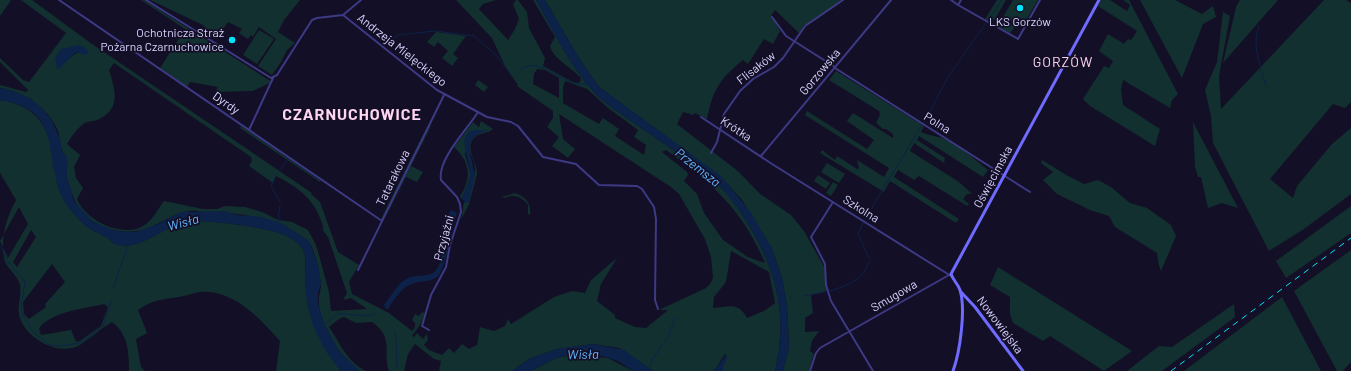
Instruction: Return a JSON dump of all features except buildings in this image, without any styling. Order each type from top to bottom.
[{"type":"street","name":"Dyrdy","points":[[59,0],[382,221]]},
{"type":"street","points":[[146,0],[269,78],[273,78]]},
{"type":"street","points":[[343,15],[361,0]]},
{"type":"street","name":"Flisaków","points":[[711,153],[721,129],[724,114],[740,91],[753,79],[774,67],[783,58],[805,26],[843,0]]},
{"type":"street","name":"Gorzowska","points":[[761,156],[891,0]]},
{"type":"street","points":[[951,0],[1018,39],[1040,0]]},
{"type":"street","points":[[958,4],[961,0]]},
{"type":"street","name":"Oświęcimska","points":[[950,276],[1099,0]]},
{"type":"street","name":"Andrzeja Mielęckiego","points":[[249,130],[273,78],[312,20],[343,15],[444,95],[478,112],[495,119],[511,122],[518,126],[542,157],[576,164],[599,185],[634,185],[642,189],[655,212],[655,300],[658,309]]},
{"type":"street","name":"Polna","points":[[772,17],[784,34],[794,41],[1030,192]]},
{"type":"street","name":"Tatarakowa","points":[[358,270],[444,95]]},
{"type":"street","name":"Przyjaźni","points":[[430,330],[422,326],[422,322],[432,292],[446,267],[450,245],[461,209],[457,197],[441,180],[441,174],[447,156],[478,112]]},
{"type":"street","name":"Krótka","points":[[701,117],[761,156]]},
{"type":"street","name":"Szkolna","points":[[761,156],[950,276]]},
{"type":"street","points":[[833,202],[811,237],[825,264],[827,292],[849,333],[873,371]]},
{"type":"street","points":[[950,276],[961,292],[960,339],[953,371]]},
{"type":"street","name":"Smugowa","points":[[810,371],[816,353],[820,348],[950,276]]},
{"type":"street","name":"Nowowiejska","points":[[961,292],[975,307],[1023,371]]},
{"type":"green space","points":[[0,0],[11,0],[0,16]]},
{"type":"green space","points":[[21,0],[32,0],[92,44],[312,193],[311,194],[320,202],[338,252],[359,265],[349,282],[352,294],[389,313],[412,331],[415,327],[415,323],[412,320],[415,314],[419,316],[422,312],[425,313],[420,325],[412,336],[414,337],[417,333],[423,339],[427,334],[428,340],[424,345],[429,350],[442,355],[449,348],[454,353],[462,344],[469,349],[477,345],[480,327],[494,331],[505,326],[508,319],[511,324],[554,297],[572,291],[585,293],[591,280],[617,258],[601,284],[597,301],[615,315],[615,318],[635,327],[646,328],[668,310],[660,310],[661,309],[706,288],[713,278],[711,257],[705,239],[679,194],[671,187],[559,114],[563,139],[575,149],[568,158],[552,146],[559,137],[547,127],[553,118],[553,111],[517,86],[518,85],[505,66],[492,38],[456,0],[496,0],[483,4],[479,9],[508,40],[519,19],[513,4],[516,0],[518,0],[527,12],[529,28],[545,58],[543,66],[575,83],[580,82],[581,78],[558,59],[552,51],[550,46],[555,37],[533,0],[536,0],[570,60],[594,92],[610,106],[705,173],[720,186],[747,222],[766,258],[777,294],[780,312],[780,331],[779,351],[775,371],[723,371],[723,366],[727,357],[725,354],[714,371],[653,371],[619,348],[593,344],[557,349],[529,359],[512,371],[439,371],[441,361],[434,359],[415,344],[408,354],[404,371],[389,371],[387,364],[386,340],[379,328],[372,322],[356,323],[344,317],[329,327],[354,363],[366,371],[360,371],[339,351],[328,333],[319,306],[321,282],[315,254],[310,243],[296,232],[271,221],[245,215],[194,211],[177,214],[149,228],[126,232],[109,229],[102,226],[88,218],[83,213],[76,203],[71,191],[67,175],[67,159],[63,153],[58,131],[53,122],[35,102],[18,93],[0,88],[0,85],[26,92],[28,90],[0,62],[0,58],[23,80],[29,82],[66,33]],"holes":[[[78,45],[87,54],[78,52],[64,62]],[[114,63],[251,157],[252,161],[249,166],[273,183],[276,176],[301,191],[313,204],[324,230],[321,228],[328,237],[347,293],[343,300],[351,298],[367,309],[331,311],[329,292],[315,243],[308,230],[292,222],[278,220],[262,212],[245,207],[225,206],[217,209],[203,209],[164,201],[153,216],[143,226],[130,230],[121,230],[103,224],[87,213],[77,199],[83,188],[76,178],[74,167],[80,155],[67,144],[82,125],[86,122],[97,120],[105,116],[110,111],[115,98],[109,70]],[[537,69],[545,70],[559,78],[559,98],[533,84],[534,74]],[[565,81],[587,89],[608,108],[638,130],[634,137],[646,145],[644,155],[615,136],[619,129],[603,118],[599,124],[563,103],[563,88]],[[666,150],[712,186],[736,212],[756,244],[765,263],[748,257],[723,240],[704,213],[697,194],[684,181],[688,175],[687,172],[662,152]],[[731,251],[769,272],[775,303],[764,311],[747,318],[744,313],[736,307],[728,306],[713,308],[714,297],[726,282]]]},
{"type":"green space","points":[[141,0],[144,0],[272,82],[253,91],[215,92],[218,87],[190,82],[187,87],[160,68],[185,29]]},
{"type":"green space","points":[[150,0],[300,0],[284,20],[278,32],[295,43],[287,50],[272,75],[258,66],[276,39],[259,27],[253,37],[251,35],[248,39],[239,33],[242,29],[228,22],[216,39],[203,25]]},
{"type":"green space","points":[[545,0],[841,0],[817,19],[804,25],[799,33],[775,10],[771,16],[780,31],[773,44],[764,39],[748,64],[743,60],[723,79],[715,92],[707,119],[695,113],[693,115],[683,112],[677,124],[739,172],[760,194],[791,215],[804,231],[826,270],[826,291],[811,295],[813,313],[805,318],[805,332],[819,331],[812,341],[810,351],[814,354],[809,371],[783,371],[789,347],[787,306],[782,278],[772,249],[742,200],[720,176],[599,87],[580,60]]},
{"type":"green space","points":[[997,0],[1006,0],[995,19],[990,22],[985,19]]},
{"type":"green space","name":"LKS Gorzów","points":[[1013,0],[1038,0],[1022,27],[1003,17]]},
{"type":"green space","points":[[1101,0],[1110,0],[1127,11],[1130,5],[1123,0],[1129,0],[1178,94],[1172,100],[1170,108],[1123,80],[1121,90],[1123,105],[1160,129],[1155,146],[1090,106],[1083,99],[1104,66],[1109,68],[1113,61],[1099,51],[1108,34],[1124,44],[1128,39],[1131,40],[1137,31],[1098,6]]},
{"type":"green space","points":[[1140,0],[1175,0],[1202,14],[1213,6],[1216,17],[1203,24],[1182,78]]},
{"type":"green space","points":[[1240,0],[1278,0],[1223,63],[1236,7]]},
{"type":"green space","points":[[1324,0],[1346,0],[1351,3],[1351,102],[1345,108],[1333,104],[1270,179],[1293,198],[1297,186],[1332,144],[1351,128],[1351,194],[1304,229],[1269,251],[1213,143],[1211,116],[1205,90],[1217,62],[1223,12],[1230,16],[1219,76],[1221,109]]},
{"type":"green space","points":[[999,17],[1015,27],[1010,33],[994,25]]},
{"type":"green space","points":[[259,30],[274,39],[257,64],[243,55]]},
{"type":"green space","points":[[436,32],[466,36],[453,54],[458,58],[452,66],[442,58],[448,51],[438,42],[434,47],[427,42]]},
{"type":"green space","points":[[836,71],[924,126],[921,132],[953,143],[988,170],[983,177],[919,136],[917,140],[945,158],[944,163],[914,143],[910,151],[959,182],[972,194],[967,194],[963,199],[969,204],[967,206],[919,176],[914,180],[898,170],[894,177],[959,219],[956,223],[890,181],[884,192],[820,153],[822,150],[835,160],[837,156],[857,169],[859,168],[857,160],[884,177],[889,168],[805,115],[807,111],[867,149],[874,140],[847,121],[853,113],[893,138],[893,134],[886,129],[883,129],[876,123],[880,115],[879,111],[829,80]]},
{"type":"green space","points":[[478,80],[488,87],[484,92],[475,85]]},
{"type":"green space","points":[[0,100],[14,103],[25,108],[40,121],[50,140],[58,185],[65,201],[81,222],[87,227],[108,238],[113,243],[131,245],[140,243],[176,225],[191,221],[216,222],[246,226],[271,231],[289,237],[298,243],[305,255],[306,290],[311,315],[321,338],[341,371],[276,371],[280,341],[255,315],[245,307],[223,295],[211,292],[199,292],[160,300],[150,303],[138,310],[147,333],[136,339],[141,367],[145,371],[129,371],[128,350],[124,338],[112,322],[80,345],[72,348],[63,349],[45,344],[29,333],[20,318],[20,285],[5,262],[3,248],[8,258],[28,224],[19,207],[4,234],[6,223],[16,200],[0,173]],"holes":[[[31,230],[36,237],[17,267],[13,262]],[[52,264],[65,282],[45,304],[46,307],[29,319],[24,314],[23,302]],[[104,304],[108,307],[101,326],[80,341],[76,342],[71,330],[41,335],[39,328],[45,322],[60,314]]]},
{"type":"green space","points":[[481,121],[493,129],[476,136],[471,142],[470,146],[476,165],[477,174],[469,204],[461,220],[464,202],[467,203],[475,172],[475,165],[469,150],[469,145],[471,140],[476,135],[485,130],[474,130],[465,154],[471,175],[462,199],[460,196],[468,177],[468,170],[463,158],[454,147],[473,122],[479,127]]},
{"type":"green space","points":[[1193,122],[1238,208],[1222,203],[1208,208],[1201,177],[1198,177],[1195,167]]},
{"type":"green space","points":[[241,126],[321,181],[320,182],[240,128]]},
{"type":"green space","points":[[427,126],[383,219],[381,219]]},
{"type":"green space","points":[[431,126],[411,166],[423,172],[417,182],[406,177],[384,221],[429,127]]},
{"type":"green space","points":[[1042,160],[1084,184],[1098,180],[1111,187],[1130,203],[1147,208],[1171,225],[1176,236],[1161,271],[1157,253],[1115,227],[1109,216],[1090,210],[1057,194],[1043,180],[1053,172],[1041,163]]},
{"type":"green space","points":[[827,163],[845,174],[839,183],[821,172]]},
{"type":"green space","points":[[818,175],[830,183],[826,189],[814,181]]},
{"type":"green space","points":[[833,182],[838,185],[831,196],[826,193]]},
{"type":"green space","points":[[515,193],[525,198],[530,207],[530,215],[528,214],[528,205],[520,198],[514,196],[502,197]]},
{"type":"green space","points":[[1351,206],[1351,233],[1286,278],[1276,261]]},
{"type":"green space","points":[[1351,250],[1351,362],[1343,371],[1337,371],[1294,291]]},
{"type":"green space","points":[[998,267],[1132,351],[1104,371],[1050,336],[1043,341],[1013,323],[1010,314],[1010,297],[990,285]]},
{"type":"green space","points":[[1282,297],[1321,371],[1184,371]]},
{"type":"green space","points":[[1234,304],[1235,317],[1162,371],[1127,371],[1159,346],[1172,347]]},
{"type":"green space","points":[[572,355],[608,358],[633,371],[531,371],[556,358]]},
{"type":"water","name":"Przemsza","points":[[536,0],[545,0],[580,60],[599,87],[721,176],[752,214],[772,249],[782,278],[787,306],[789,347],[783,371],[775,371],[779,351],[780,331],[780,312],[777,294],[766,258],[740,211],[724,191],[705,173],[610,106],[594,92],[570,60],[555,36]]},
{"type":"water","points":[[78,45],[84,47],[89,53],[85,55],[76,52],[59,69],[57,68],[55,58],[61,49]]},
{"type":"water","name":"Wisła","points":[[0,88],[10,90],[30,98],[43,109],[52,121],[60,139],[62,151],[67,157],[67,178],[74,201],[93,222],[116,231],[135,232],[156,225],[181,212],[224,211],[237,215],[261,217],[281,223],[309,241],[318,265],[321,284],[318,293],[318,304],[324,323],[339,351],[360,371],[341,371],[327,353],[316,333],[306,298],[305,255],[298,243],[282,234],[260,228],[216,222],[191,221],[176,225],[140,243],[122,245],[113,243],[108,238],[87,227],[67,206],[60,192],[47,134],[41,122],[33,112],[19,105],[0,100]]},
{"type":"water","points":[[474,130],[488,130],[474,136],[470,142],[470,154],[475,175],[469,201],[466,203],[462,199],[469,181],[470,170],[464,143],[465,137],[468,133]]},
{"type":"water","points":[[451,210],[457,213],[446,258],[440,273],[433,279],[413,283],[404,288],[388,309],[386,309],[384,305],[403,281],[414,276],[431,274],[437,269],[440,264],[442,252],[442,229]]},
{"type":"water","name":"Wisła","points":[[593,344],[624,350],[653,371],[633,371],[618,361],[602,356],[572,355],[556,358],[531,371],[512,371],[529,359],[557,349]]},
{"type":"water","points":[[726,355],[727,357],[723,366],[723,371],[714,371]]},
{"type":"waterway","points":[[924,123],[948,77],[1002,0]]},
{"type":"waterway","points":[[1259,26],[1256,48],[1266,86]]},
{"type":"waterway","points":[[384,46],[398,35],[435,31],[474,36],[496,55],[512,76]]},
{"type":"waterway","points":[[521,69],[529,66],[536,66],[570,81],[579,84],[588,84]]},
{"type":"waterway","points":[[865,219],[922,125]]},
{"type":"waterway","points":[[280,170],[288,159]]},
{"type":"waterway","points":[[276,175],[271,186],[280,202]]},
{"type":"waterway","points":[[278,222],[280,205]]},
{"type":"waterway","points":[[863,223],[858,234],[869,258]]},
{"type":"waterway","points":[[113,288],[129,243]]},
{"type":"waterway","points":[[0,246],[7,260],[25,282],[21,306],[23,315],[33,332],[49,345],[59,346],[81,343],[103,326],[109,308]]},
{"type":"waterway","points":[[803,296],[834,290],[849,284],[862,275],[870,261]]},
{"type":"waterway","points":[[110,306],[112,299]]},
{"type":"waterway","points":[[325,324],[337,314],[367,316],[376,313]]},
{"type":"waterway","points":[[649,368],[652,360],[668,337],[675,318]]},
{"type":"waterway","points":[[394,332],[396,337],[397,369]]},
{"type":"railway","points":[[1171,371],[1351,238]]},
{"type":"place","name":"LKS Gorzów","points":[[1020,8]]},
{"type":"place","name":"Ochotnicza Straż Pożarna Czarnuchowice","points":[[232,40]]},
{"type":"district","name":"GORZÓW","points":[[1063,62]]},
{"type":"district","name":"CZARNUCHOWICE","points":[[352,114]]}]
